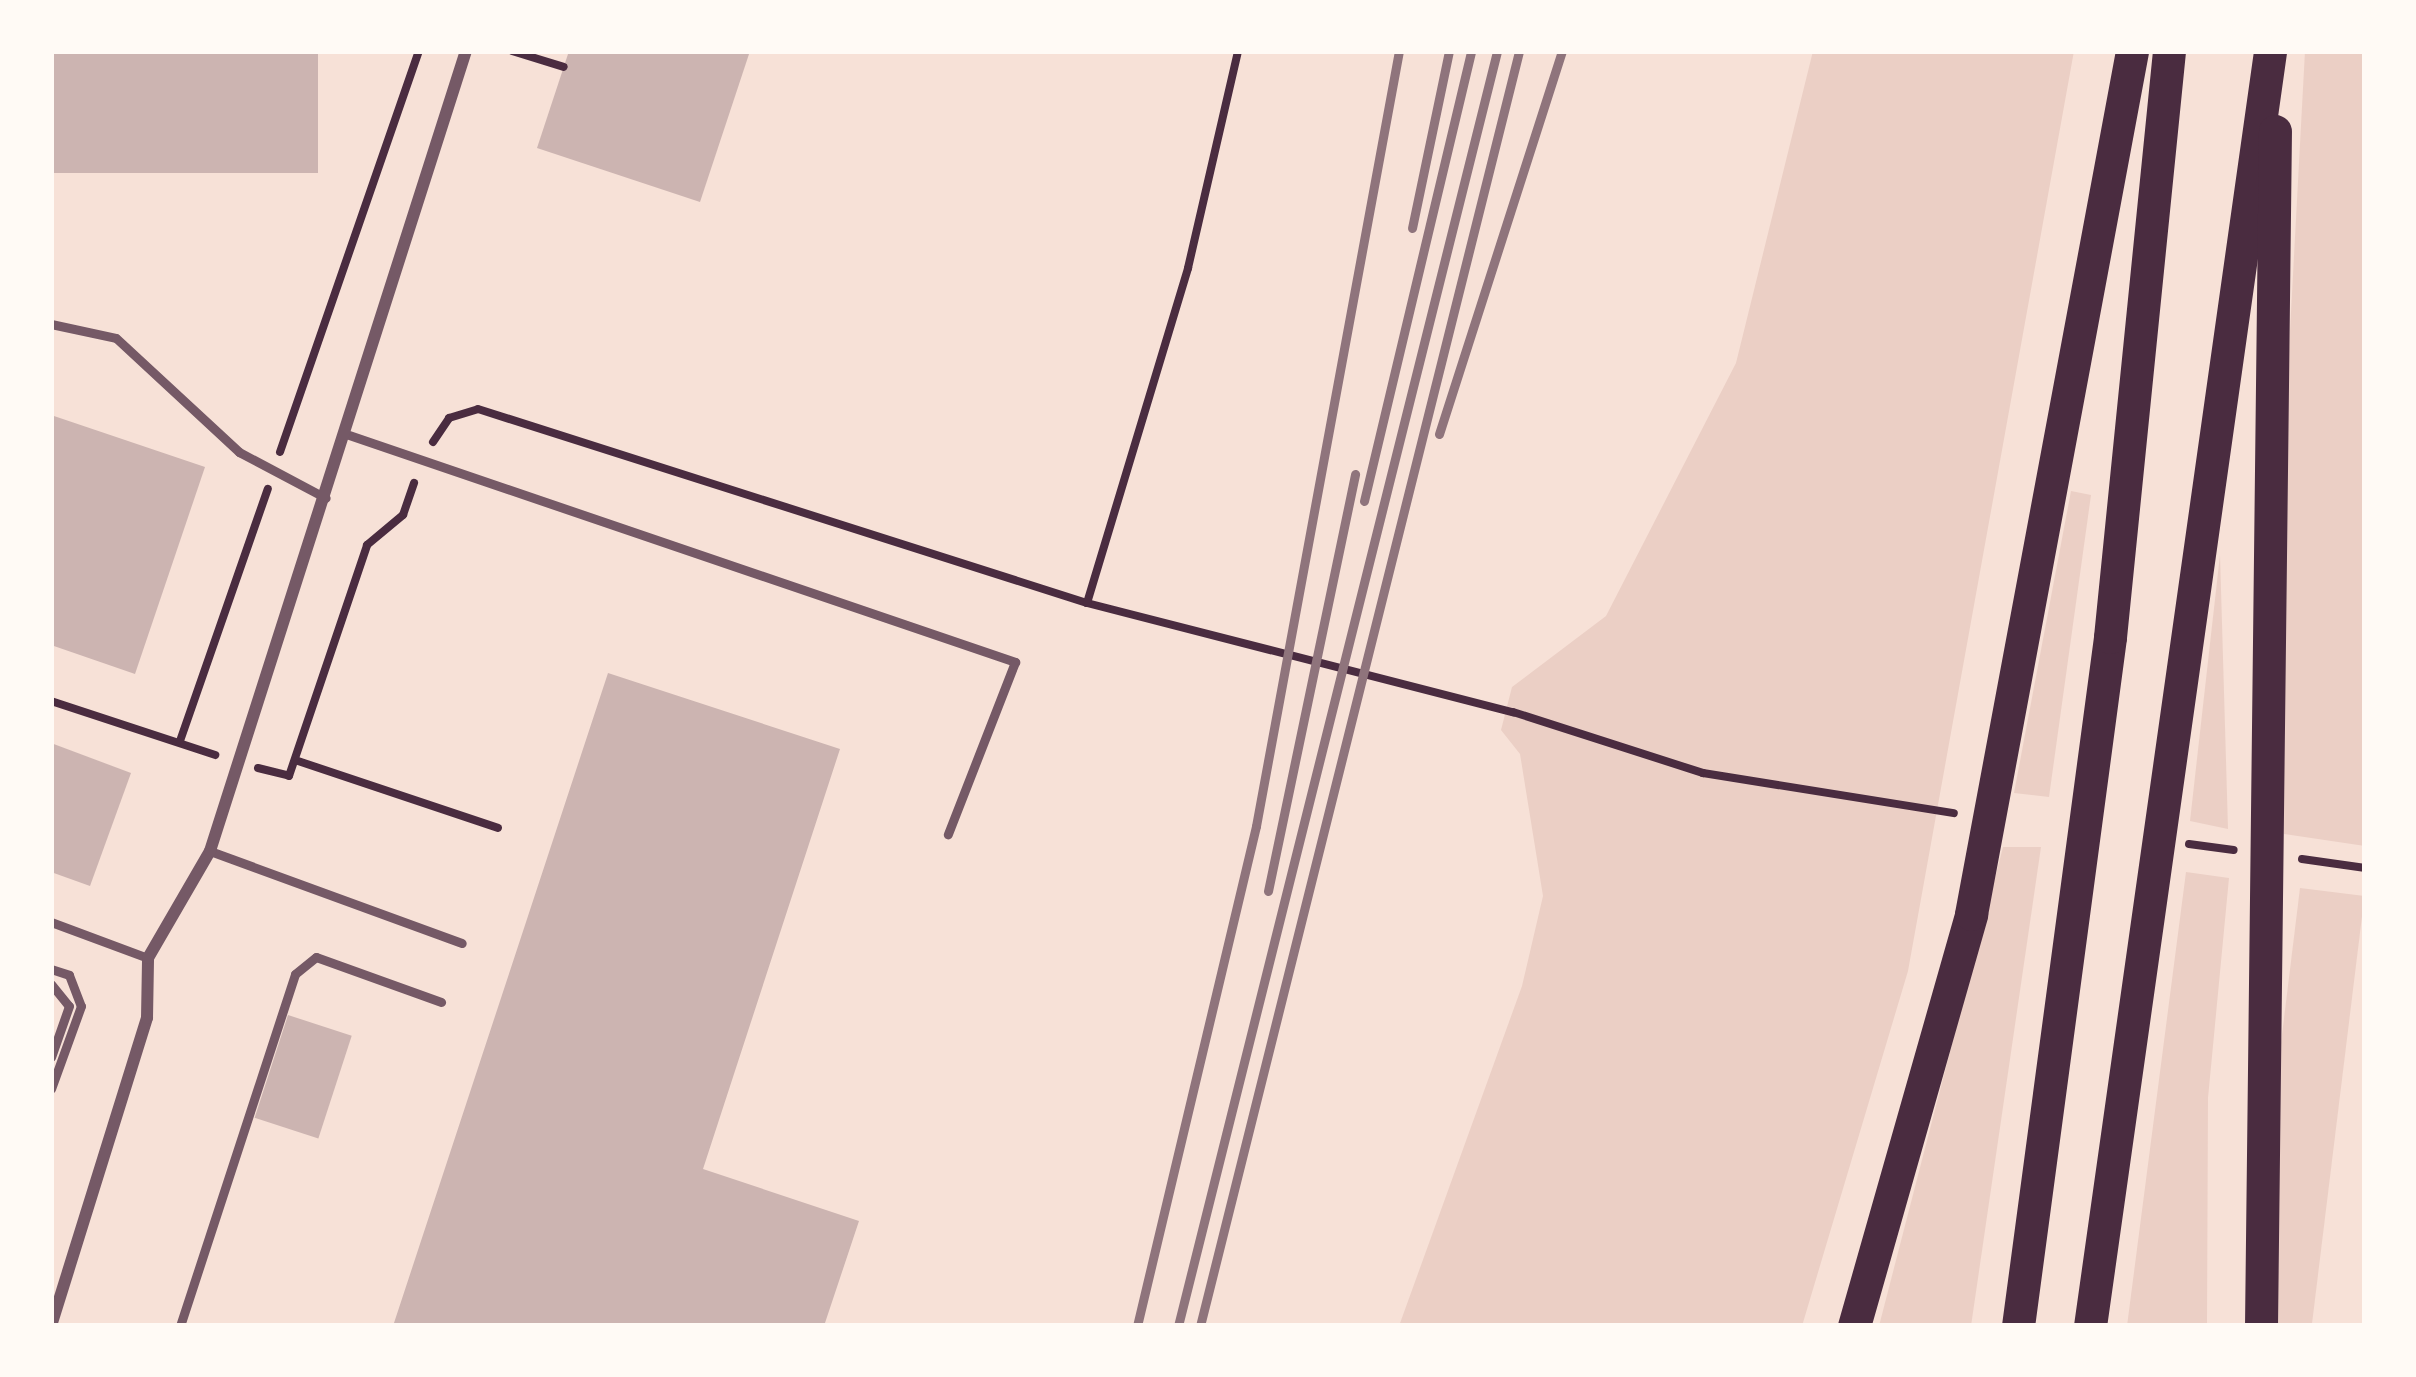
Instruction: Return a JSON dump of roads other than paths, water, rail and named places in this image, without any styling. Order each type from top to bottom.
[{"type":"highway","points":[[1854,1326],[1971,914],[2132,51]]},
{"type":"highway","points":[[2018,1326],[2110,637],[2169,51]]},
{"type":"highway","points":[[2090,1326],[2272,51]]},
{"type":"highway","points":[[2260,1326],[2272,51]]},
{"type":"street","points":[[51,1326],[147,1018],[148,958],[210,851],[230,761],[349,435],[466,51]]},
{"type":"lane","points":[[51,324],[116,338],[239,452],[326,497]]},
{"type":"lane","points":[[349,435],[1015,662],[948,834]]},
{"type":"lane","points":[[210,851],[462,943]]},
{"type":"lane","points":[[51,922],[148,958]]},
{"type":"lane","points":[[180,1326],[295,974],[316,957],[441,1002]]},
{"type":"lane","points":[[51,969],[68,976],[81,1006],[51,1089]]},
{"type":"lane","points":[[51,984],[68,1006],[51,1058]]},
{"type":"railway","points":[[1137,1326],[1256,826],[1399,51]]},
{"type":"railway","points":[[1412,228],[1449,51]]},
{"type":"railway","points":[[1364,501],[1471,51]]},
{"type":"railway","points":[[1178,1326],[1497,51]]},
{"type":"railway","points":[[1200,1326],[1519,51]]},
{"type":"railway","points":[[1439,434],[1562,51]]},
{"type":"railway","points":[[1268,891],[1355,474]]}]
